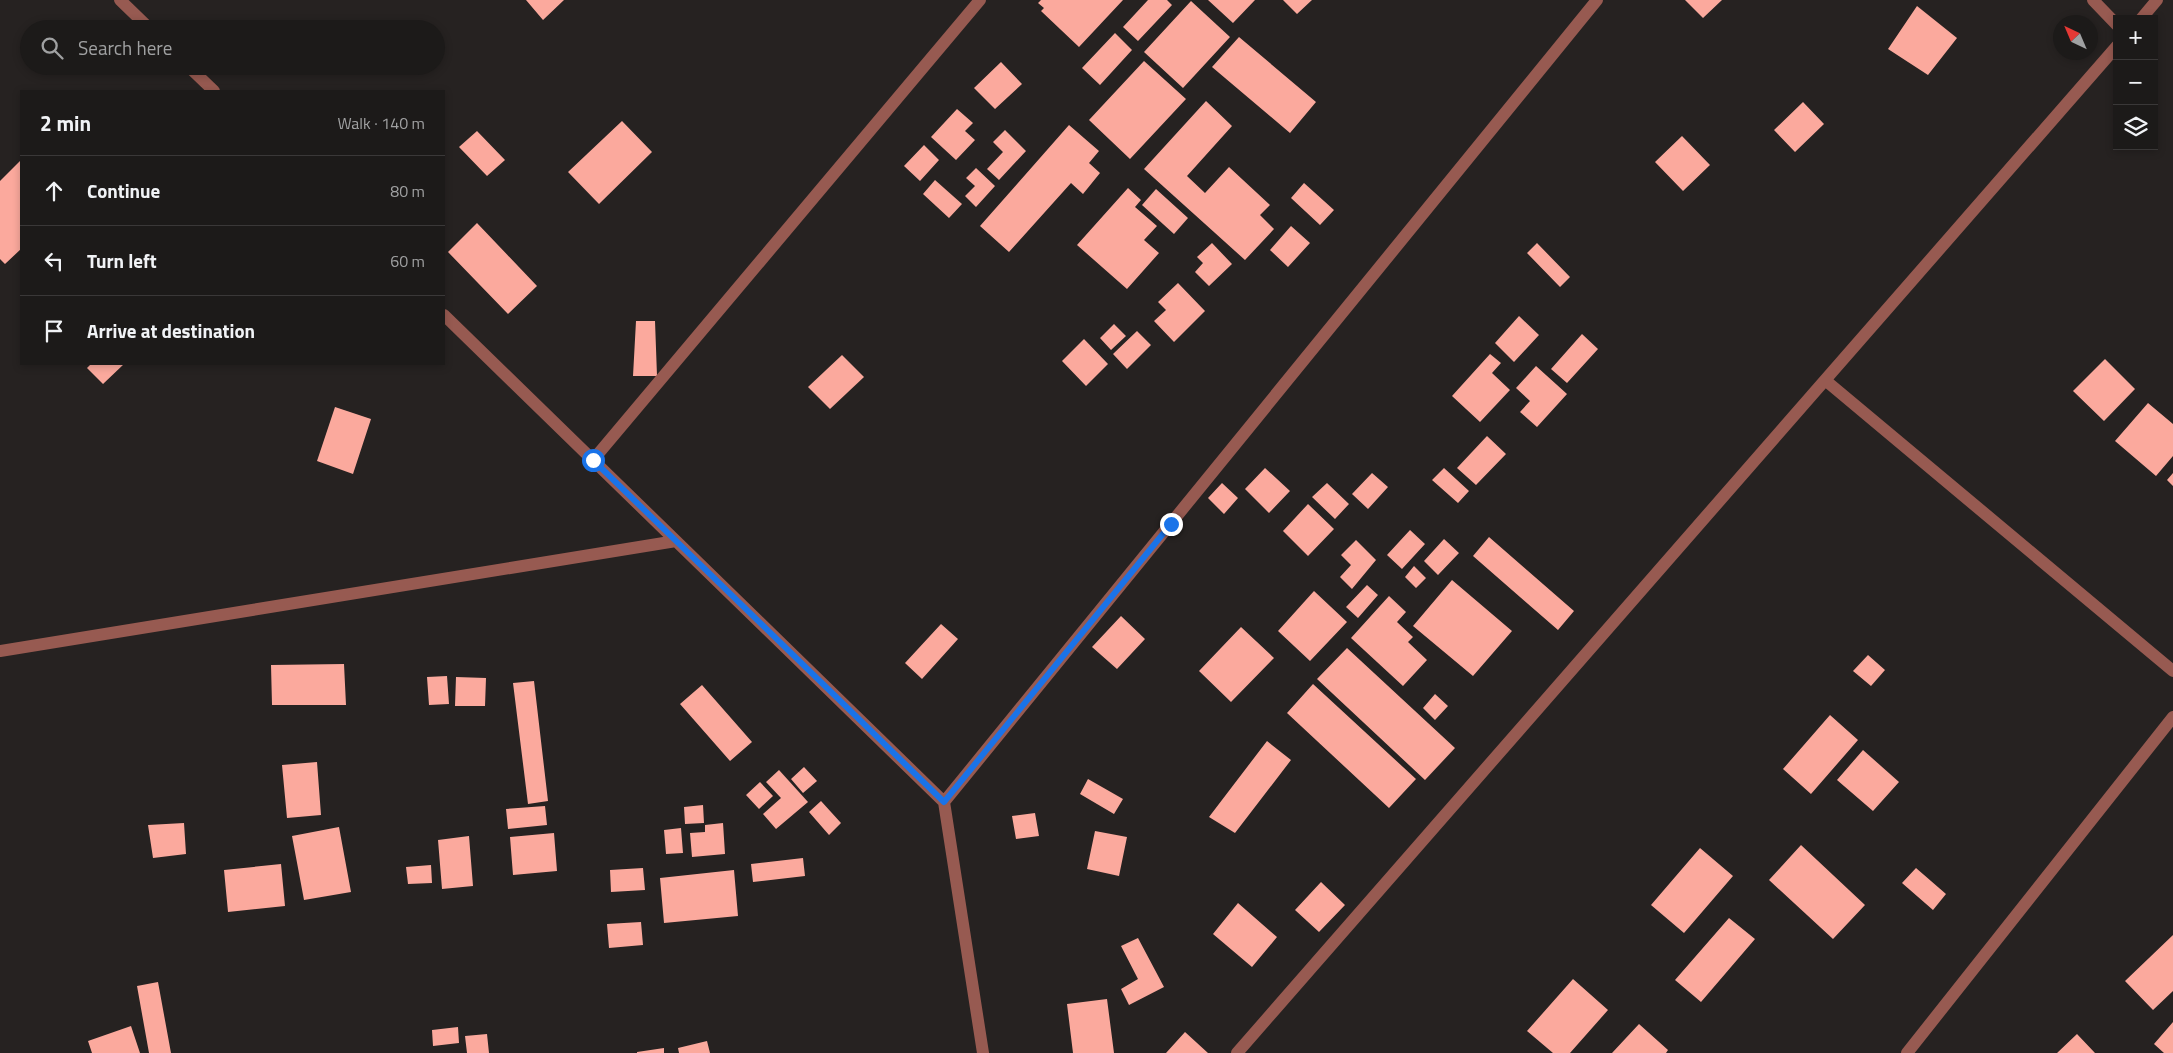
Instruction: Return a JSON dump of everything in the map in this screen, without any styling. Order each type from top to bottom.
[{"type":"street","points":[[120,0],[141,20]]},
{"type":"street","points":[[593,460],[980,0]]},
{"type":"street","points":[[944,802],[1598,0]]},
{"type":"street","points":[[2093,0],[2113,21]]},
{"type":"street","points":[[2144,15],[2157,0]]},
{"type":"street","points":[[1237,1053],[2113,51]]},
{"type":"street","points":[[197,75],[213,90]]},
{"type":"street","points":[[445,316],[944,802],[983,1053]]},
{"type":"street","points":[[1825,380],[2173,671]]},
{"type":"street","points":[[0,651],[676,541]]},
{"type":"street","points":[[1907,1053],[2173,717]]},
{"type":"building","points":[[526,0],[564,0],[543,20]]},
{"type":"building","points":[[1041,0],[1123,0],[1079,47],[1041,11],[1044,8],[1038,3]]},
{"type":"building","points":[[1148,0],[1167,0],[1172,5],[1138,41],[1123,27]]},
{"type":"building","points":[[1208,0],[1255,0],[1233,23]]},
{"type":"building","points":[[1283,0],[1312,0],[1297,14]]},
{"type":"building","points":[[1685,0],[1722,0],[1703,18]]},
{"type":"building","points":[[1191,1],[1230,37],[1183,88],[1144,52]]},
{"type":"building","points":[[1917,6],[1957,38],[1928,75],[1888,49]]},
{"type":"building","points":[[1115,33],[1132,50],[1100,85],[1082,68]]},
{"type":"building","points":[[1239,37],[1316,102],[1290,133],[1212,67]]},
{"type":"building","points":[[1144,61],[1186,99],[1130,159],[1089,120]]},
{"type":"building","points":[[1001,62],[1022,84],[995,109],[974,88]]},
{"type":"building","points":[[1206,101],[1232,126],[1187,176],[1205,193],[1229,167],[1270,205],[1260,215],[1274,229],[1245,260],[1144,169]]},
{"type":"building","points":[[1803,102],[1824,124],[1795,152],[1774,130]]},
{"type":"building","points":[[957,109],[973,123],[965,131],[975,140],[956,160],[931,137]]},
{"type":"building","points":[[622,121],[652,152],[599,204],[568,172]]},
{"type":"building","points":[[1069,125],[1099,151],[1089,163],[1100,173],[1083,194],[1071,183],[1009,252],[980,226]]},
{"type":"building","points":[[1005,130],[1026,151],[999,180],[987,169],[1003,152],[993,142]]},
{"type":"building","points":[[477,131],[505,160],[487,176],[459,147]]},
{"type":"building","points":[[1682,136],[1710,165],[1683,191],[1655,162]]},
{"type":"building","points":[[924,145],[939,160],[920,181],[904,166]]},
{"type":"building","points":[[20,161],[20,250],[5,264],[0,259],[0,181]]},
{"type":"building","points":[[976,168],[995,186],[976,207],[965,196],[975,186],[966,178]]},
{"type":"building","points":[[935,180],[962,204],[949,218],[923,194]]},
{"type":"building","points":[[1304,183],[1334,210],[1320,225],[1291,198]]},
{"type":"building","points":[[1128,188],[1141,200],[1135,207],[1157,226],[1144,240],[1159,253],[1127,289],[1077,245]]},
{"type":"building","points":[[1156,189],[1188,218],[1174,234],[1142,205]]},
{"type":"building","points":[[477,223],[537,286],[508,314],[448,252]]},
{"type":"building","points":[[1291,226],[1310,243],[1288,267],[1270,250]]},
{"type":"building","points":[[1212,243],[1232,264],[1209,286],[1195,272],[1203,263],[1197,257]]},
{"type":"building","points":[[1537,243],[1570,277],[1560,287],[1527,253]]},
{"type":"building","points":[[1178,283],[1205,311],[1174,342],[1154,321],[1166,310],[1158,302]]},
{"type":"building","points":[[1519,316],[1539,335],[1514,362],[1495,343]]},
{"type":"building","points":[[636,321],[655,321],[657,376],[633,376]]},
{"type":"building","points":[[1114,324],[1126,336],[1111,350],[1100,338]]},
{"type":"building","points":[[1137,331],[1151,345],[1127,369],[1113,354]]},
{"type":"building","points":[[1582,334],[1598,349],[1567,383],[1551,369]]},
{"type":"building","points":[[1084,339],[1108,364],[1086,386],[1062,361]]},
{"type":"building","points":[[1490,354],[1501,363],[1492,373],[1510,390],[1480,422],[1452,396]]},
{"type":"building","points":[[842,355],[864,377],[830,409],[808,387]]},
{"type":"building","points":[[2105,359],[2135,389],[2104,421],[2073,391]]},
{"type":"building","points":[[90,365],[123,365],[103,384],[87,368]]},
{"type":"building","points":[[1536,366],[1567,394],[1537,427],[1520,412],[1530,401],[1516,388]]},
{"type":"building","points":[[2148,403],[2173,424],[2173,456],[2156,476],[2115,441]]},
{"type":"building","points":[[335,407],[371,419],[353,474],[317,461]]},
{"type":"building","points":[[1487,436],[1506,454],[1476,485],[1457,468]]},
{"type":"building","points":[[1265,468],[1290,491],[1269,513],[1245,489]]},
{"type":"building","points":[[1444,468],[1469,491],[1458,503],[1432,480]]},
{"type":"building","points":[[1372,473],[1388,487],[1368,509],[1352,494]]},
{"type":"building","points":[[2173,473],[2173,486],[2167,480]]},
{"type":"building","points":[[1222,483],[1238,498],[1224,514],[1208,498]]},
{"type":"building","points":[[1327,483],[1349,504],[1335,519],[1312,497]]},
{"type":"building","points":[[1308,504],[1334,529],[1308,556],[1283,531]]},
{"type":"building","points":[[1410,530],[1425,544],[1402,569],[1387,555]]},
{"type":"building","points":[[1489,537],[1574,611],[1558,630],[1473,556]]},
{"type":"building","points":[[1444,539],[1459,553],[1438,575],[1424,561]]},
{"type":"building","points":[[1356,540],[1376,560],[1352,589],[1340,577],[1351,565],[1341,555]]},
{"type":"building","points":[[1414,566],[1426,578],[1416,588],[1405,577]]},
{"type":"building","points":[[1452,580],[1512,631],[1473,676],[1413,626]]},
{"type":"building","points":[[1367,585],[1378,595],[1358,618],[1346,607]]},
{"type":"building","points":[[1314,591],[1347,622],[1310,661],[1278,631]]},
{"type":"building","points":[[1389,596],[1406,612],[1397,622],[1413,637],[1408,642],[1427,660],[1403,686],[1351,638]]},
{"type":"building","points":[[1121,616],[1145,639],[1117,669],[1092,647]]},
{"type":"building","points":[[941,624],[958,639],[922,679],[905,663]]},
{"type":"building","points":[[1241,627],[1274,658],[1231,702],[1199,671]]},
{"type":"building","points":[[1347,648],[1455,748],[1425,780],[1317,679]]},
{"type":"building","points":[[1868,655],[1885,670],[1871,686],[1853,671]]},
{"type":"building","points":[[344,664],[346,705],[272,705],[271,665]]},
{"type":"building","points":[[447,676],[449,704],[429,705],[427,677]]},
{"type":"building","points":[[456,677],[486,678],[485,706],[455,706]]},
{"type":"building","points":[[534,681],[548,801],[528,804],[513,683]]},
{"type":"building","points":[[1313,684],[1416,779],[1389,808],[1287,713]]},
{"type":"building","points":[[702,685],[752,742],[730,761],[680,704]]},
{"type":"building","points":[[1435,694],[1448,706],[1435,720],[1423,708]]},
{"type":"building","points":[[1830,715],[1858,740],[1811,794],[1783,769]]},
{"type":"building","points":[[1267,741],[1291,760],[1235,833],[1209,817]]},
{"type":"building","points":[[1863,750],[1899,782],[1873,811],[1837,780]]},
{"type":"building","points":[[317,762],[321,815],[287,818],[282,765]]},
{"type":"building","points":[[804,767],[817,781],[803,793],[791,779]]},
{"type":"building","points":[[779,770],[808,802],[776,829],[763,814],[781,798],[766,782]]},
{"type":"building","points":[[1088,779],[1123,799],[1114,814],[1080,794]]},
{"type":"building","points":[[760,782],[773,796],[759,809],[746,795]]},
{"type":"building","points":[[821,801],[841,823],[829,835],[809,812]]},
{"type":"building","points":[[703,805],[704,823],[685,824],[684,807]]},
{"type":"building","points":[[545,806],[547,825],[508,829],[506,809]]},
{"type":"building","points":[[1035,813],[1039,836],[1016,839],[1012,816]]},
{"type":"building","points":[[184,823],[186,854],[153,858],[148,825]]},
{"type":"building","points":[[723,823],[725,854],[692,857],[690,833],[705,832],[705,825]]},
{"type":"building","points":[[339,827],[351,892],[304,900],[292,836]]},
{"type":"building","points":[[681,828],[683,853],[666,854],[664,830]]},
{"type":"building","points":[[1095,831],[1127,837],[1119,876],[1087,869]]},
{"type":"building","points":[[554,833],[557,871],[513,875],[510,837]]},
{"type":"building","points":[[469,836],[473,886],[442,889],[438,840]]},
{"type":"building","points":[[1801,845],[1865,905],[1833,939],[1769,880]]},
{"type":"building","points":[[1700,848],[1733,876],[1684,933],[1651,905]]},
{"type":"building","points":[[803,858],[805,876],[753,882],[751,864]]},
{"type":"building","points":[[281,864],[285,906],[228,912],[224,870]]},
{"type":"building","points":[[431,865],[432,883],[408,884],[406,867]]},
{"type":"building","points":[[643,868],[645,890],[611,892],[610,870]]},
{"type":"building","points":[[1916,868],[1946,894],[1933,910],[1902,883]]},
{"type":"building","points":[[734,870],[738,916],[664,923],[660,878]]},
{"type":"building","points":[[1321,882],[1345,905],[1319,932],[1295,910]]},
{"type":"building","points":[[1238,903],[1277,937],[1252,967],[1213,934]]},
{"type":"building","points":[[1729,918],[1755,939],[1701,1002],[1675,980]]},
{"type":"building","points":[[641,922],[643,945],[609,948],[607,924]]},
{"type":"building","points":[[2173,935],[2173,991],[2153,1010],[2125,981]]},
{"type":"building","points":[[1138,938],[1164,987],[1129,1005],[1121,989],[1138,979],[1121,946]]},
{"type":"building","points":[[1573,979],[1608,1010],[1570,1053],[1553,1053],[1527,1031]]},
{"type":"building","points":[[158,982],[171,1053],[149,1053],[137,986]]},
{"type":"building","points":[[1107,999],[1114,1053],[1073,1053],[1067,1004]]},
{"type":"building","points":[[2173,1022],[2173,1053],[2164,1053],[2154,1044]]},
{"type":"building","points":[[1639,1024],[1668,1050],[1666,1053],[1612,1053]]},
{"type":"building","points":[[131,1026],[140,1053],[92,1053],[88,1041]]},
{"type":"building","points":[[458,1027],[459,1043],[433,1046],[432,1030]]},
{"type":"building","points":[[1185,1032],[1208,1053],[1166,1053]]},
{"type":"building","points":[[487,1034],[489,1053],[467,1053],[465,1036]]},
{"type":"building","points":[[2077,1034],[2095,1053],[2057,1053]]},
{"type":"building","points":[[707,1041],[710,1053],[679,1053],[678,1048]]},
{"type":"building","points":[[664,1048],[664,1053],[637,1053],[637,1052]]},
{"type":"route","points":[[593,460],[944,802],[1171,524]]}]
